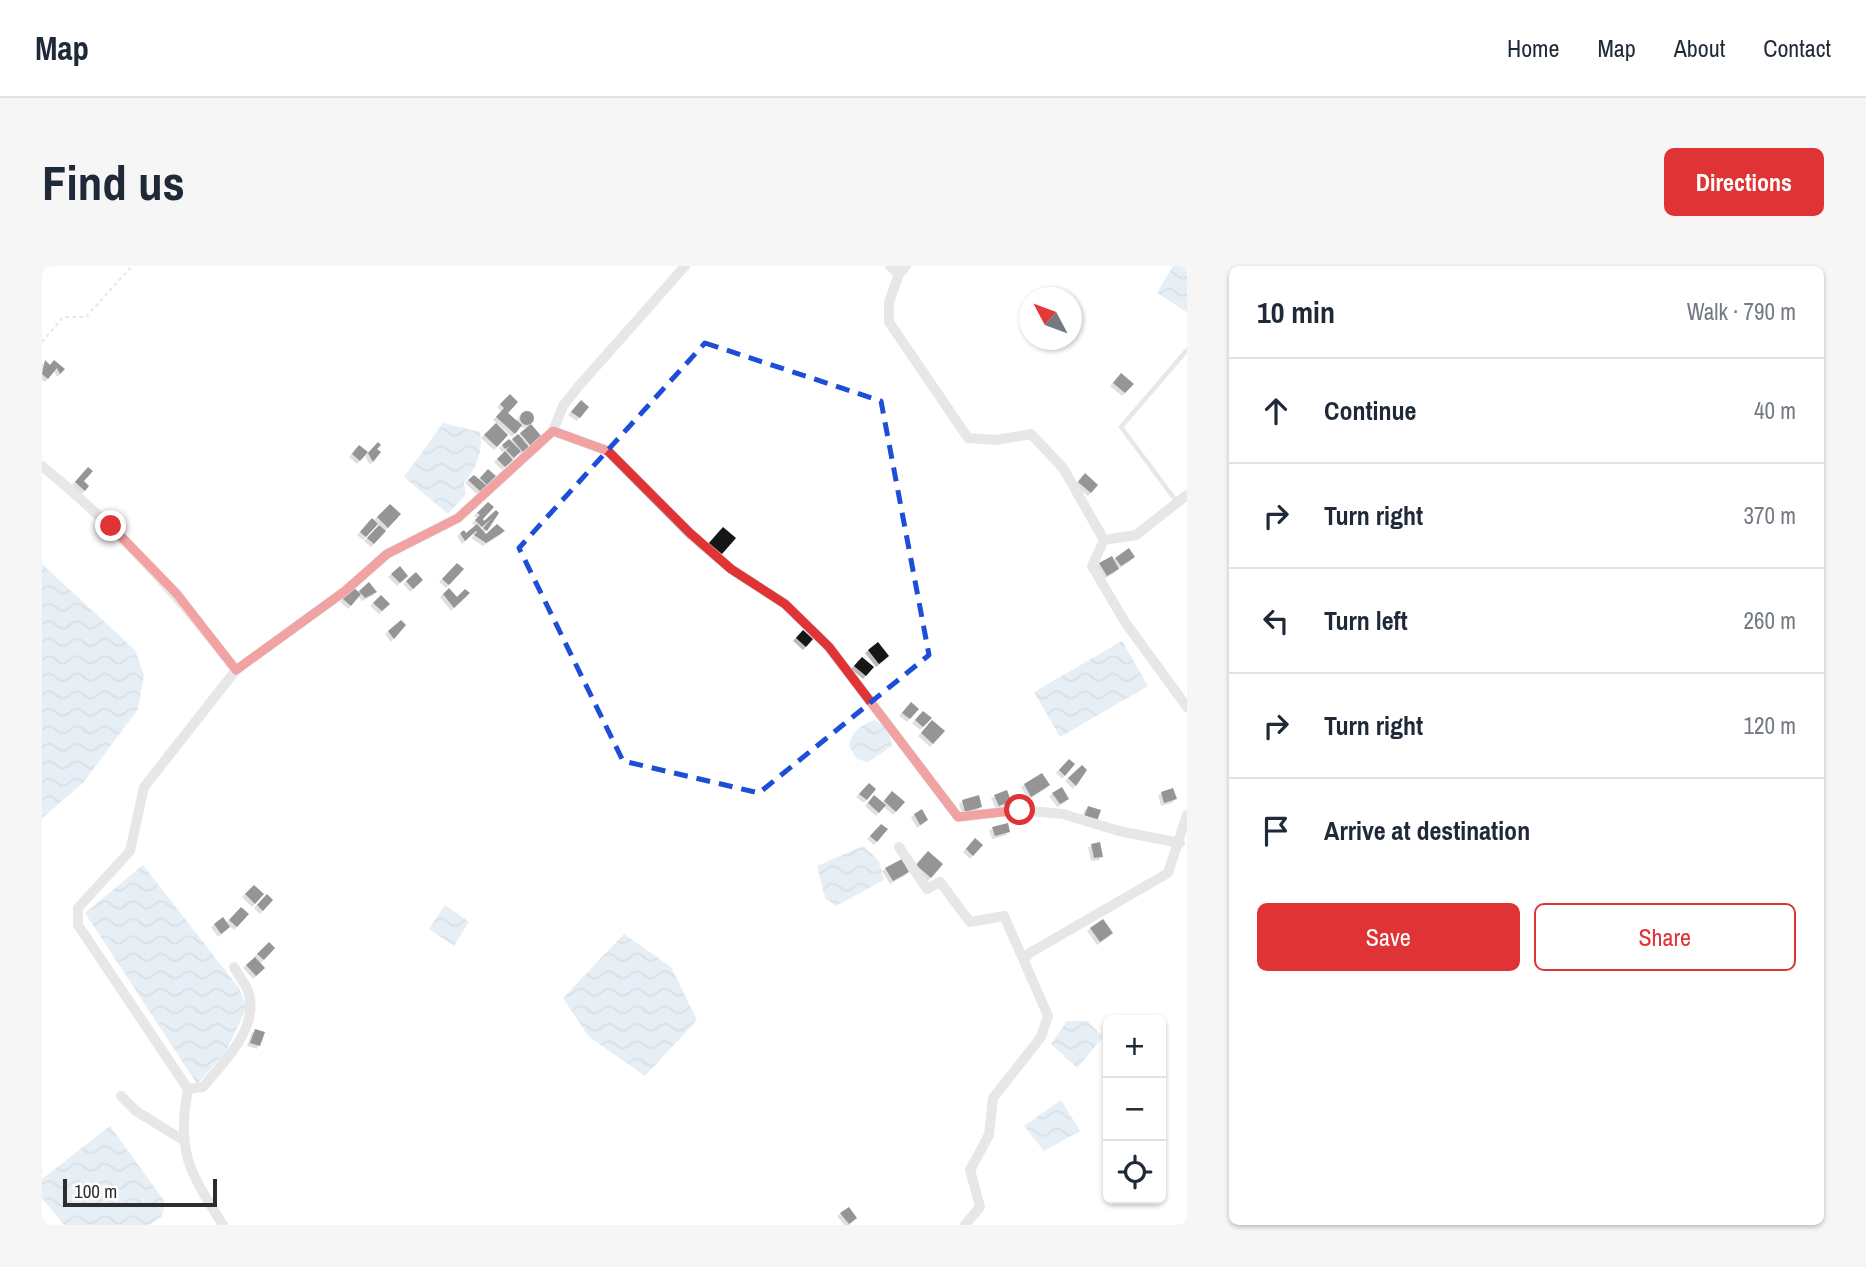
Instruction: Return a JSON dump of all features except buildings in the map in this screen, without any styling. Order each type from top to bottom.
[{"type":"street","points":[[223,1225],[191,1174],[181,1124],[188,1089],[78,925],[78,908],[130,851],[144,788],[236,670],[345,591],[387,554],[458,518],[553,431],[563,407],[578,387],[685,266]]},
{"type":"street","points":[[890,266],[903,270],[889,302],[889,322],[968,438],[996,440],[1031,435],[1063,468],[1104,540]]},
{"type":"street","points":[[553,431],[608,451],[720,560],[785,604],[829,647],[958,817],[1020,810],[1063,814],[1182,846]]},
{"type":"street","points":[[42,466],[111,526],[177,594],[236,670]]},
{"type":"street","points":[[1104,540],[1136,534],[1187,495]]},
{"type":"street","points":[[1104,540],[1092,566],[1125,622],[1187,707]]},
{"type":"street","points":[[1024,961],[1028,954],[1168,873],[1182,846],[1187,815]]},
{"type":"street","points":[[899,847],[927,889],[940,883],[970,922],[1004,916],[1048,1016],[1041,1037],[993,1098],[989,1135],[970,1170],[980,1207],[965,1225]]},
{"type":"street","points":[[188,1089],[203,1087],[233,1051],[251,1015],[248,992],[234,967]]},
{"type":"street","points":[[121,1096],[136,1111],[183,1140]]},
{"type":"lane","points":[[1178,502],[1121,427],[1187,350]]},
{"type":"path","points":[[42,342],[63,317],[86,317],[131,266]]},
{"type":"highlighted area","points":[[705,343],[881,401],[929,655],[759,793],[623,761],[519,548]]},
{"type":"water","points":[[1173,266],[1187,266],[1187,312],[1157,293]]},
{"type":"water","points":[[443,423],[480,432],[481,439],[478,459],[464,483],[466,494],[448,514],[404,477]]},
{"type":"water","points":[[42,564],[135,650],[144,675],[138,709],[83,783],[42,818]]},
{"type":"water","points":[[1122,641],[1148,686],[1060,737],[1034,692]]},
{"type":"water","points":[[875,720],[889,730],[892,746],[868,762],[857,759],[849,746],[852,736],[862,726]]},
{"type":"water","points":[[863,846],[879,861],[884,880],[836,906],[825,898],[817,866]]},
{"type":"water","points":[[143,865],[239,988],[247,1007],[225,1053],[197,1084],[85,913]]},
{"type":"water","points":[[445,905],[469,922],[454,946],[429,929]]},
{"type":"water","points":[[624,934],[671,967],[697,1020],[645,1076],[588,1036],[563,998]]},
{"type":"water","points":[[1067,1021],[1087,1021],[1103,1037],[1077,1068],[1051,1044]]},
{"type":"water","points":[[1061,1100],[1080,1131],[1044,1151],[1024,1126]]},
{"type":"water","points":[[110,1126],[165,1202],[162,1216],[149,1225],[64,1225],[42,1198],[42,1179]]},
{"type":"route","points":[[111,526],[177,594],[236,670],[345,591],[387,554],[458,518],[553,431],[608,451],[690,533],[731,569],[785,604],[829,647],[958,817],[1020,810]]}]
